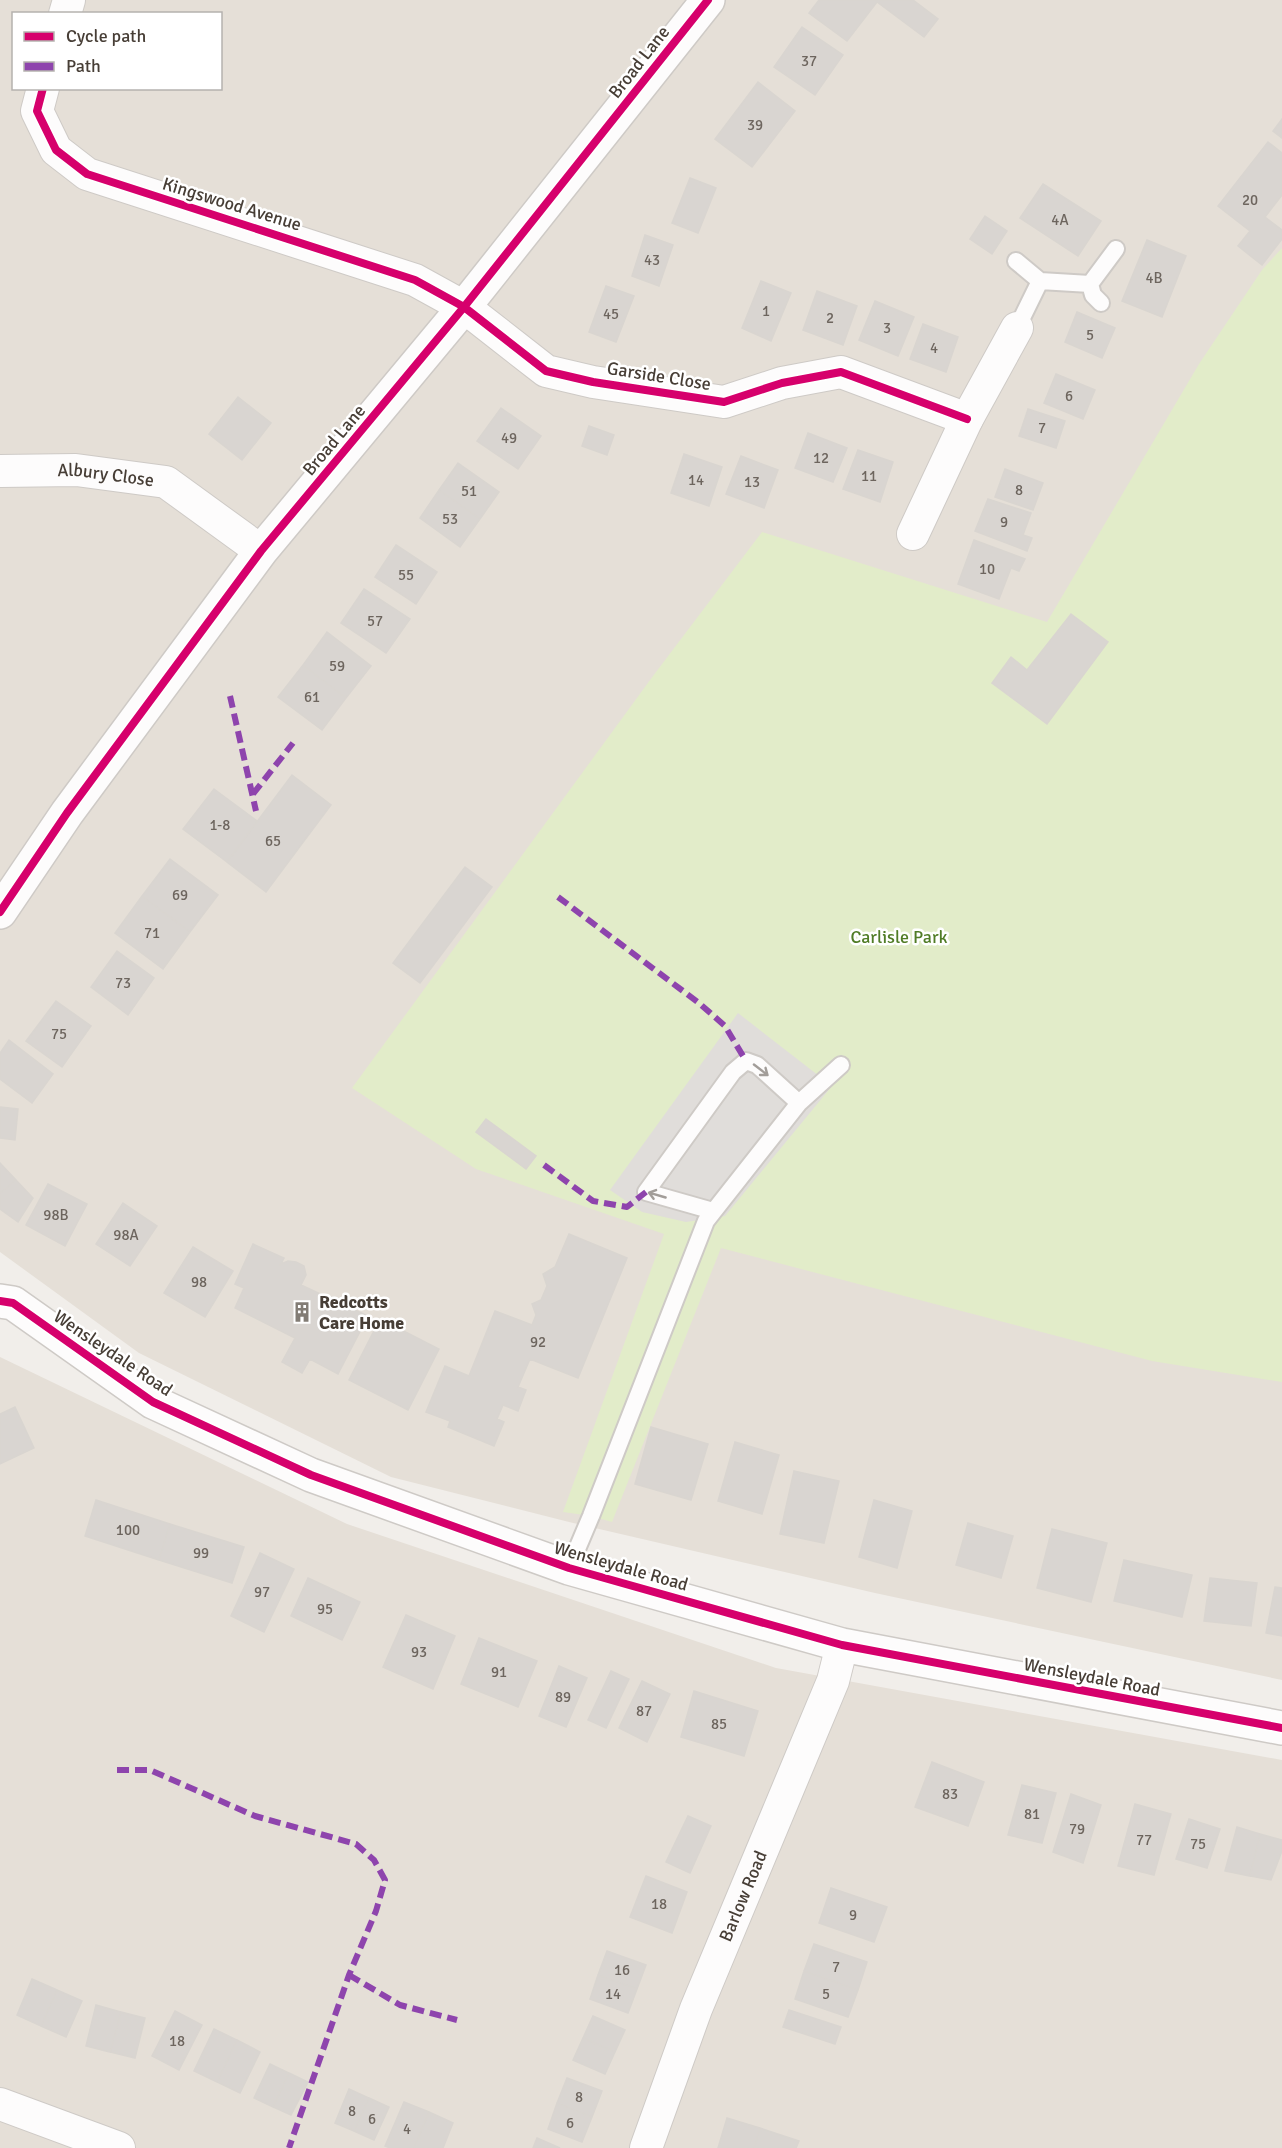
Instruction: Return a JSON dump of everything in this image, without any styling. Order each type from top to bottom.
[{"type":"street","name":"Broad Lane","points":[[0,912],[67,813],[261,551],[464,307],[708,0]]},
{"type":"street","name":"Kingswood Avenue","points":[[42,90],[37,111],[56,150],[87,174],[415,280],[464,307]]},
{"type":"street","name":"Garside Close","points":[[464,307],[546,371],[594,382],[724,402],[782,383],[841,372],[968,419]]},
{"type":"street","points":[[913,534],[968,419],[1017,328]]},
{"type":"street","name":"Albury Close","points":[[0,471],[76,470],[166,482],[261,551]]},
{"type":"street","name":"Wensleydale Road","points":[[0,1301],[13,1303],[153,1402],[174,1412],[311,1475],[569,1568],[842,1645],[1282,1728]]},
{"type":"street","name":"Barlow Road","points":[[646,2148],[696,2009],[833,1681],[842,1645]]},
{"type":"street","points":[[0,2104],[119,2148]]},
{"type":"lane","points":[[1090,284],[1116,249]]},
{"type":"lane","points":[[1016,261],[1041,281],[1090,284]]},
{"type":"lane","points":[[1017,328],[1041,281]]},
{"type":"lane","points":[[1090,284],[1093,295],[1101,303]]},
{"type":"lane","points":[[713,1211],[646,1192],[733,1072],[746,1061],[757,1065],[799,1103]]},
{"type":"lane","points":[[569,1568],[706,1221],[799,1103],[841,1065]]},
{"type":"shaded area","points":[[0,0],[1282,0],[1282,1680],[875,1593],[569,1522],[391,1477],[139,1353],[0,1252]]},
{"type":"shaded area","points":[[738,1013],[832,1086],[725,1216],[686,1222],[642,1212],[610,1190]]},
{"type":"shaded area","points":[[0,1357],[347,1524],[776,1668],[1282,1760],[1282,2148],[0,2148]]},
{"type":"green space","name":"Carlisle Park","points":[[1282,248],[1282,1382],[1152,1361],[721,1248],[612,1522],[563,1512],[664,1234],[476,1169],[352,1088],[653,676],[762,532],[1047,622],[1199,364],[1262,270]]},
{"type":"building","points":[[819,0],[913,0],[938,19],[924,37],[877,2],[847,41],[809,13]]},
{"type":"building","points":[[802,27],[843,55],[815,95],[774,67]]},
{"type":"building","points":[[758,82],[795,111],[752,167],[715,139]]},
{"type":"building","points":[[1282,119],[1282,138],[1273,131]]},
{"type":"building","points":[[1268,142],[1282,153],[1282,195],[1265,217],[1282,230],[1282,239],[1262,265],[1238,246],[1250,231],[1218,206]]},
{"type":"building","points":[[690,178],[716,188],[698,233],[672,223]]},
{"type":"building","points":[[1043,184],[1101,221],[1078,256],[1020,218]]},
{"type":"building","points":[[985,216],[1007,231],[992,254],[970,239]]},
{"type":"building","points":[[645,235],[673,245],[659,286],[632,276]]},
{"type":"building","points":[[1147,240],[1186,256],[1162,317],[1122,301]]},
{"type":"building","points":[[761,281],[791,293],[771,341],[742,328]]},
{"type":"building","points":[[606,286],[634,296],[616,342],[589,332]]},
{"type":"building","points":[[817,291],[857,306],[843,345],[803,330]]},
{"type":"building","points":[[875,301],[914,317],[898,356],[859,340]]},
{"type":"building","points":[[1077,312],[1115,328],[1102,358],[1065,342]]},
{"type":"building","points":[[923,324],[958,337],[946,372],[910,359]]},
{"type":"building","points":[[1056,374],[1095,390],[1083,419],[1044,403]]},
{"type":"building","points":[[238,397],[271,423],[242,460],[209,434]]},
{"type":"building","points":[[501,408],[541,436],[518,469],[477,441]]},
{"type":"building","points":[[1028,409],[1065,421],[1056,448],[1019,436]]},
{"type":"building","points":[[589,426],[614,435],[607,455],[582,446]]},
{"type":"building","points":[[808,433],[847,448],[833,482],[795,468]]},
{"type":"building","points":[[858,450],[893,462],[880,502],[843,489]]},
{"type":"building","points":[[684,454],[722,467],[709,506],[671,493]]},
{"type":"building","points":[[741,456],[778,470],[764,508],[726,494]]},
{"type":"building","points":[[458,463],[499,492],[480,519],[439,490]]},
{"type":"building","points":[[1005,469],[1043,483],[1033,510],[995,497]]},
{"type":"building","points":[[439,490],[480,519],[460,547],[420,518]]},
{"type":"building","points":[[988,499],[1031,513],[1023,535],[1032,538],[1027,551],[975,531]]},
{"type":"building","points":[[974,540],[1025,559],[1019,571],[1011,568],[999,599],[958,584]]},
{"type":"building","points":[[396,545],[437,572],[416,604],[375,577]]},
{"type":"building","points":[[364,589],[410,619],[386,653],[341,623]]},
{"type":"building","points":[[1071,614],[1108,642],[1047,724],[992,683],[1011,657],[1027,670]]},
{"type":"building","points":[[327,632],[371,666],[346,698],[303,665]]},
{"type":"building","points":[[303,665],[346,698],[322,730],[278,697]]},
{"type":"building","points":[[292,775],[331,805],[266,892],[227,862]]},
{"type":"building","points":[[214,789],[257,821],[227,862],[183,829]]},
{"type":"building","points":[[170,859],[218,895],[190,932],[142,896]]},
{"type":"building","points":[[465,867],[492,887],[420,983],[393,963]]},
{"type":"building","points":[[142,896],[190,932],[163,969],[115,933]]},
{"type":"building","points":[[117,951],[154,978],[128,1015],[91,987]]},
{"type":"building","points":[[56,1001],[91,1026],[62,1067],[26,1041]]},
{"type":"building","points":[[9,1040],[53,1074],[32,1103],[0,1079],[0,1053]]},
{"type":"building","points":[[0,1107],[18,1109],[15,1140],[0,1138]]},
{"type":"building","points":[[486,1119],[536,1156],[526,1169],[476,1132]]},
{"type":"building","points":[[0,1163],[16,1180],[0,1193]]},
{"type":"building","points":[[16,1180],[33,1198],[18,1222],[0,1209],[0,1193]]},
{"type":"building","points":[[48,1184],[87,1204],[65,1246],[26,1225]]},
{"type":"building","points":[[123,1203],[157,1226],[130,1266],[96,1244]]},
{"type":"building","points":[[569,1234],[627,1258],[578,1378],[530,1359],[518,1387],[526,1390],[518,1411],[503,1405],[497,1419],[504,1422],[494,1446],[448,1427],[450,1421],[426,1412],[445,1366],[469,1376],[495,1311],[532,1325],[536,1315],[532,1304],[541,1300],[547,1286],[543,1274],[555,1267]]},
{"type":"building","name":"Redcotts Care Home","points":[[253,1244],[284,1258],[281,1264],[288,1261],[304,1266],[306,1275],[301,1285],[368,1316],[338,1374],[310,1359],[302,1373],[282,1362],[295,1338],[235,1308],[244,1288],[235,1284]]},
{"type":"building","points":[[193,1247],[233,1271],[205,1317],[164,1293]]},
{"type":"building","points":[[380,1319],[439,1349],[408,1410],[349,1380]]},
{"type":"building","points":[[15,1407],[34,1448],[0,1464],[0,1414]]},
{"type":"building","points":[[651,1427],[708,1444],[691,1500],[635,1484]]},
{"type":"building","points":[[735,1442],[779,1455],[762,1514],[718,1501]]},
{"type":"building","points":[[794,1471],[839,1481],[824,1543],[780,1534]]},
{"type":"building","points":[[96,1500],[170,1524],[159,1560],[85,1536]]},
{"type":"building","points":[[874,1500],[912,1511],[897,1568],[859,1557]]},
{"type":"building","points":[[968,1523],[1013,1536],[1001,1578],[956,1565]]},
{"type":"building","points":[[170,1524],[244,1547],[232,1583],[159,1560]]},
{"type":"building","points":[[1052,1529],[1107,1543],[1091,1602],[1037,1588]]},
{"type":"building","points":[[260,1553],[294,1569],[264,1632],[231,1616]]},
{"type":"building","points":[[1124,1560],[1192,1575],[1182,1617],[1114,1601]]},
{"type":"building","points":[[308,1578],[360,1602],[342,1640],[291,1616]]},
{"type":"building","points":[[1210,1578],[1257,1583],[1251,1626],[1204,1621]]},
{"type":"building","points":[[1275,1587],[1282,1588],[1282,1636],[1266,1633]]},
{"type":"building","points":[[406,1615],[455,1636],[433,1689],[383,1667]]},
{"type":"building","points":[[479,1638],[537,1661],[518,1707],[461,1684]]},
{"type":"building","points":[[559,1666],[587,1678],[566,1727],[539,1716]]},
{"type":"building","points":[[611,1671],[629,1679],[606,1728],[588,1720]]},
{"type":"building","points":[[642,1681],[670,1694],[647,1742],[619,1728]]},
{"type":"building","points":[[694,1691],[758,1711],[744,1756],[681,1737]]},
{"type":"building","points":[[932,1762],[984,1782],[968,1826],[915,1807]]},
{"type":"building","points":[[1022,1785],[1056,1793],[1042,1843],[1008,1835]]},
{"type":"building","points":[[1071,1794],[1101,1805],[1083,1863],[1053,1852]]},
{"type":"building","points":[[1135,1804],[1171,1814],[1154,1875],[1118,1866]]},
{"type":"building","points":[[688,1816],[711,1826],[690,1873],[666,1862]]},
{"type":"building","points":[[1189,1819],[1220,1829],[1207,1868],[1176,1859]]},
{"type":"building","points":[[1237,1827],[1260,1834],[1250,1876],[1225,1871]]},
{"type":"building","points":[[1260,1834],[1282,1840],[1282,1851],[1271,1880],[1250,1876]]},
{"type":"building","points":[[646,1876],[687,1892],[672,1933],[630,1917]]},
{"type":"building","points":[[831,1888],[887,1907],[874,1942],[819,1923]]},
{"type":"building","points":[[814,1944],[867,1962],[858,1990],[804,1971]]},
{"type":"building","points":[[607,1951],[646,1965],[637,1989],[598,1975]]},
{"type":"building","points":[[804,1971],[858,1990],[848,2017],[795,1999]]},
{"type":"building","points":[[598,1975],[637,1989],[628,2013],[590,1999]]},
{"type":"building","points":[[32,1979],[57,1990],[41,2026],[17,2015]]},
{"type":"building","points":[[57,1990],[82,2001],[66,2037],[41,2026]]},
{"type":"building","points":[[96,2005],[121,2012],[110,2052],[86,2046]]},
{"type":"building","points":[[789,2010],[841,2027],[835,2044],[783,2027]]},
{"type":"building","points":[[175,2011],[202,2025],[179,2070],[152,2056]]},
{"type":"building","points":[[121,2012],[145,2018],[135,2058],[110,2052]]},
{"type":"building","points":[[593,2016],[625,2030],[615,2052],[583,2038]]},
{"type":"building","points":[[214,2029],[237,2040],[217,2082],[194,2071]]},
{"type":"building","points":[[583,2038],[615,2052],[605,2074],[573,2060]]},
{"type":"building","points":[[237,2040],[260,2052],[240,2093],[217,2082]]},
{"type":"building","points":[[270,2064],[289,2073],[273,2107],[254,2098]]},
{"type":"building","points":[[289,2073],[308,2082],[291,2115],[273,2107]]},
{"type":"building","points":[[567,2078],[602,2091],[592,2117],[557,2103]]},
{"type":"building","points":[[349,2089],[369,2098],[354,2131],[335,2123]]},
{"type":"building","points":[[369,2098],[389,2107],[374,2140],[354,2131]]},
{"type":"building","points":[[404,2102],[429,2112],[414,2148],[390,2148],[385,2146]]},
{"type":"building","points":[[557,2103],[592,2117],[582,2142],[548,2129]]},
{"type":"building","points":[[429,2112],[453,2123],[443,2148],[414,2148]]},
{"type":"building","points":[[727,2118],[760,2128],[754,2148],[718,2148]]},
{"type":"building","points":[[760,2128],[799,2141],[796,2148],[754,2148]]},
{"type":"building","points":[[537,2138],[560,2148],[533,2148]]},
{"type":"marked path","points":[[230,696],[256,811]]},
{"type":"marked path","points":[[253,794],[293,743]]},
{"type":"marked path","points":[[558,897],[699,1003],[725,1026],[746,1061]]},
{"type":"marked path","points":[[544,1165],[593,1201],[627,1207],[646,1192]]},
{"type":"marked path","points":[[117,1770],[150,1770],[255,1816],[356,1844],[374,1860],[385,1880],[376,1911],[349,1975],[289,2148]]},
{"type":"marked path","points":[[349,1975],[400,2005],[457,2020]]},
{"type":"cycle path","points":[[0,912],[67,813],[261,551],[464,307],[708,0]]},
{"type":"cycle path","points":[[42,90],[37,111],[56,150],[87,174],[415,280],[464,307],[546,371],[593,382],[724,402],[782,383],[841,372],[967,419]]},
{"type":"cycle path","points":[[0,1301],[13,1303],[153,1402],[311,1475],[569,1568],[842,1645],[1282,1728]]},
{"type":"place","name":"Redcotts Care Home","points":[[302,1312]]}]
